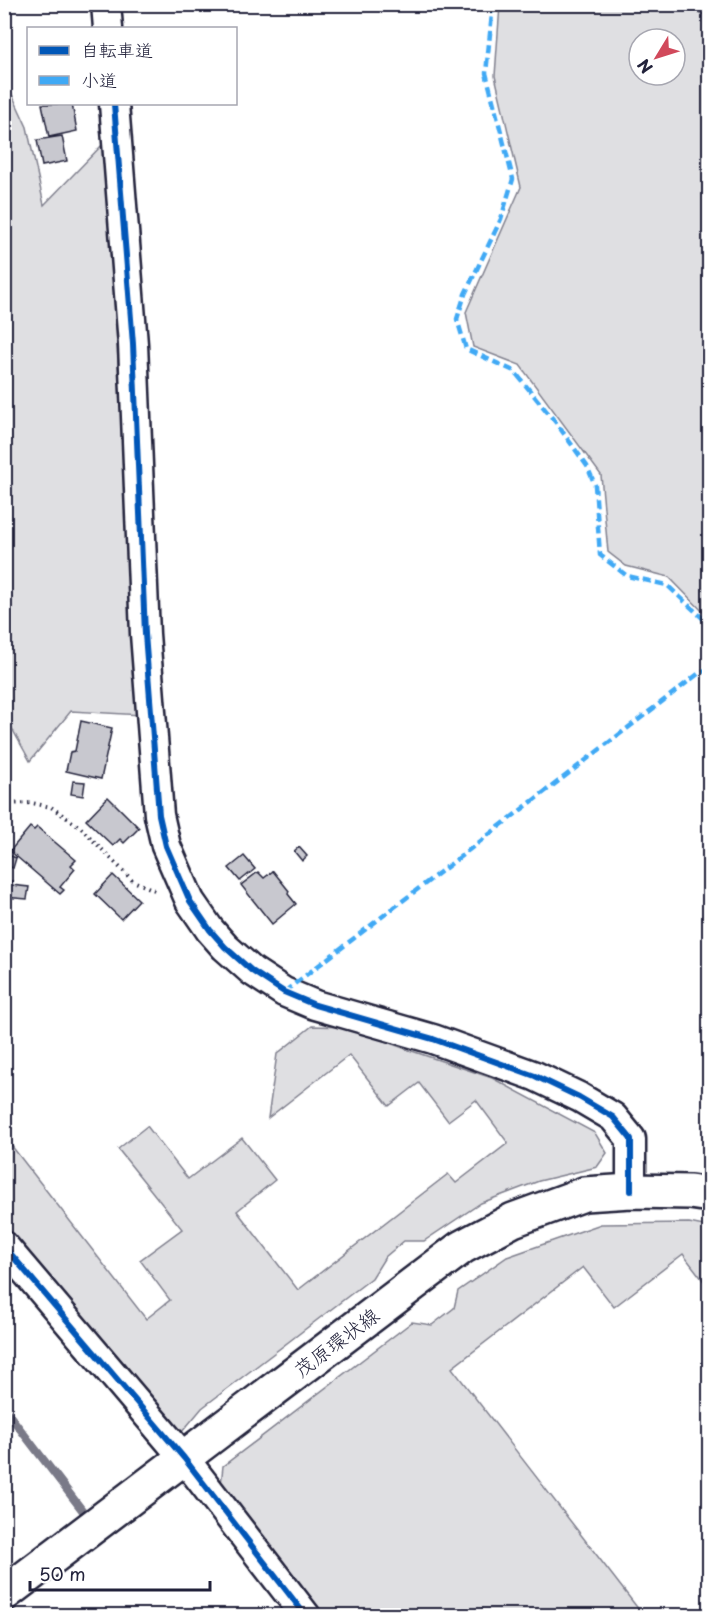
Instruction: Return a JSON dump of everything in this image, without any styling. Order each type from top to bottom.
[{"type":"main road","name":"茂原環状線","points":[[4,1594],[462,1248],[513,1220],[584,1194],[631,1191],[690,1192],[710,1195]]},
{"type":"street","points":[[106,4],[108,27]]},
{"type":"street","points":[[114,105],[133,344],[145,634],[159,815],[166,846],[190,902],[225,947],[252,971],[284,992],[315,1005],[433,1039],[535,1076],[613,1117],[631,1139],[631,1191]]},
{"type":"street","points":[[4,1246],[184,1458],[306,1616]]},
{"type":"path","points":[[4,804],[32,803],[51,807],[80,827],[133,881],[160,892]]},
{"type":"shaded area","points":[[500,5],[674,5],[709,16],[709,618],[669,577],[626,566],[608,552],[601,475],[520,365],[473,347],[466,312],[521,187],[495,76]]},
{"type":"shaded area","points":[[4,77],[27,127],[44,205],[105,142],[126,498],[142,715],[71,711],[30,761],[4,714]]},
{"type":"shaded area","points":[[312,1026],[347,1027],[492,1078],[595,1133],[607,1153],[597,1167],[539,1181],[481,1203],[424,1241],[404,1241],[385,1257],[372,1278],[202,1408],[176,1439],[5,1237],[4,1136],[146,1319],[170,1300],[140,1260],[182,1229],[118,1149],[147,1126],[188,1179],[242,1138],[275,1180],[237,1211],[298,1290],[448,1174],[456,1183],[508,1143],[476,1100],[448,1121],[419,1083],[389,1106],[349,1055],[268,1118],[277,1054]]},
{"type":"shaded area","points":[[689,1223],[709,1227],[709,1288],[683,1254],[614,1307],[583,1267],[452,1368],[643,1615],[315,1615],[220,1494],[223,1466],[412,1322],[432,1325],[454,1308],[458,1291],[507,1257],[601,1224]]},
{"type":"building","points":[[42,105],[72,105],[77,131],[49,137]]},
{"type":"building","points":[[62,136],[67,161],[42,166],[37,140]]},
{"type":"building","points":[[81,721],[112,728],[101,779],[66,771],[70,752],[75,751]]},
{"type":"building","points":[[73,781],[85,782],[83,796],[71,794]]},
{"type":"building","points":[[108,797],[139,828],[124,843],[120,839],[113,846],[86,820]]},
{"type":"building","points":[[30,827],[34,830],[37,827],[76,860],[71,865],[75,869],[60,887],[64,890],[60,894],[10,851]]},
{"type":"building","points":[[299,847],[307,856],[302,861],[294,851]]},
{"type":"building","points":[[5,854],[16,858],[13,868],[4,865]]},
{"type":"building","points":[[244,856],[255,869],[240,881],[229,868]]},
{"type":"building","points":[[273,871],[296,904],[272,924],[241,885],[258,872],[264,878]]},
{"type":"building","points":[[113,875],[139,900],[121,919],[95,894]]},
{"type":"building","points":[[4,880],[12,881],[11,885],[29,887],[27,899],[4,897]]},
{"type":"waterway","points":[[4,1408],[89,1519]]},
{"type":"marked path","points":[[493,4],[486,73],[513,179],[501,219],[465,294],[457,319],[466,349],[514,371],[557,424],[587,466],[595,485],[600,555],[627,576],[667,585],[710,625]]},
{"type":"marked path","points":[[284,992],[698,674],[710,669]]},
{"type":"cycle path","points":[[114,105],[133,344],[145,634],[159,815],[166,846],[190,901],[225,947],[252,971],[284,992],[315,1005],[433,1039],[535,1076],[579,1097],[613,1117],[631,1139],[631,1191]]},
{"type":"cycle path","points":[[4,1246],[184,1458],[306,1616]]}]
